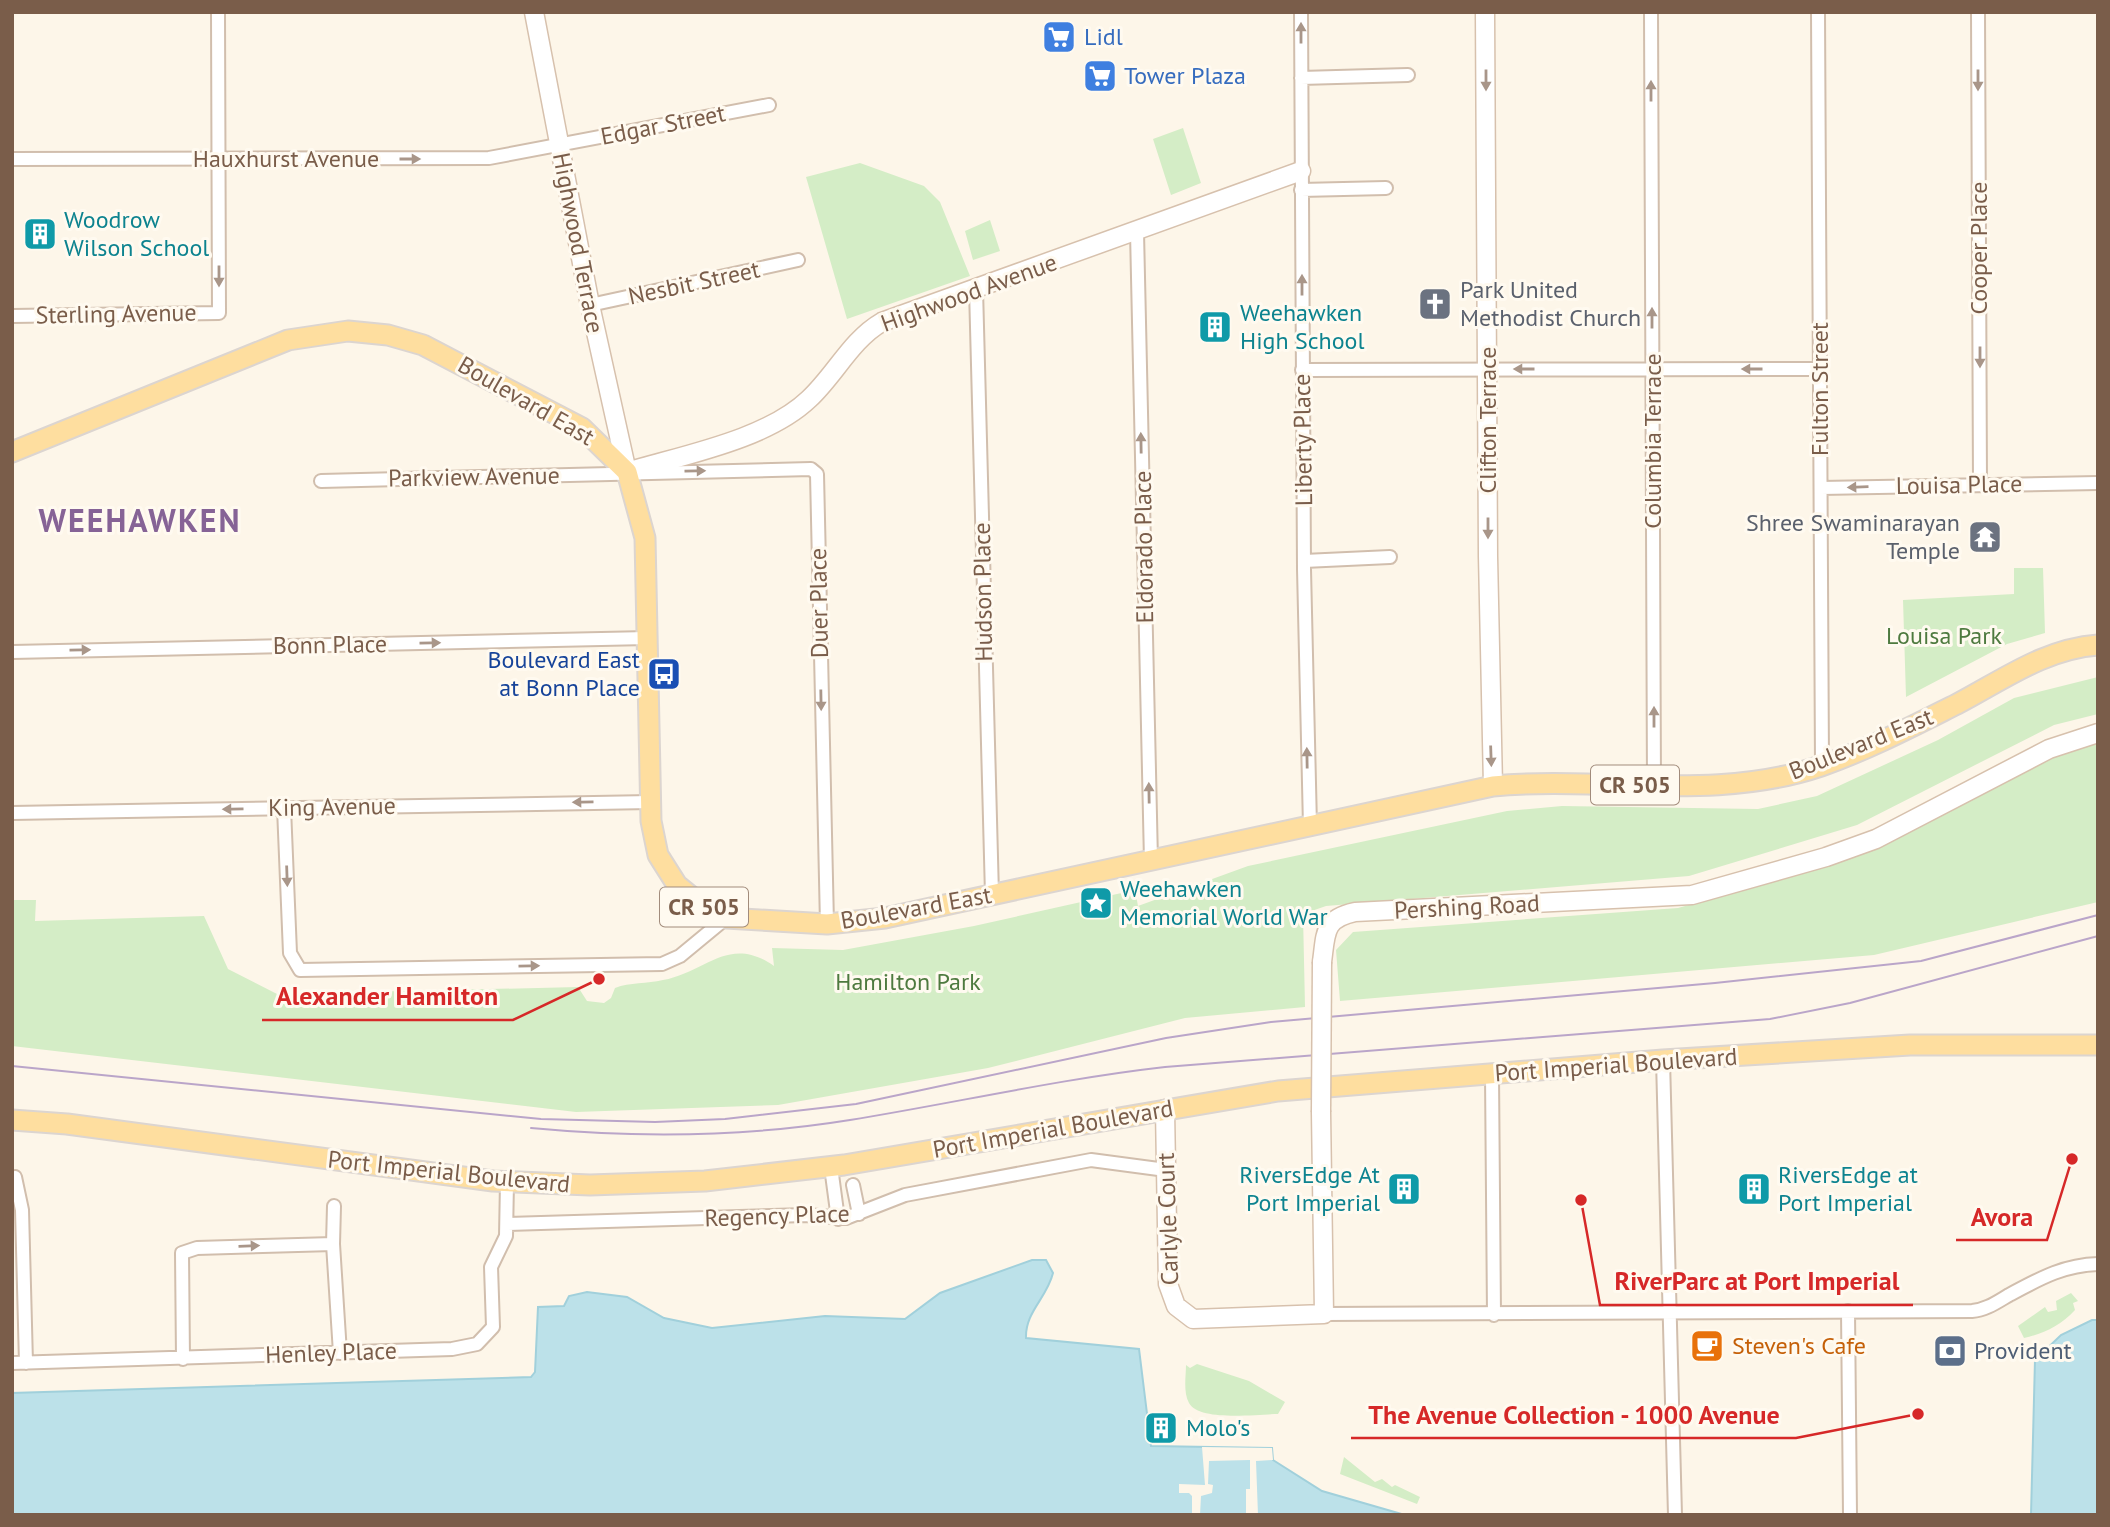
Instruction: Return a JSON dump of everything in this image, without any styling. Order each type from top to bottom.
[{"type":"main road","name":"Boulevard East","points":[[12,452],[288,340],[348,331],[400,338],[447,356],[582,428],[627,472],[645,538],[651,802],[658,855],[677,885],[704,907],[726,918],[827,924],[885,918],[1493,786],[1532,783],[1720,786],[1766,781],[1822,766],[1957,704],[2033,660],[2080,646],[2098,645]]},
{"type":"main road","name":"Port Imperial Boulevard","points":[[12,1120],[66,1124],[436,1175],[507,1182],[590,1185],[705,1181],[831,1167],[1278,1091],[1663,1060],[1910,1045],[2098,1045]]},
{"type":"street","points":[[218,12],[219,159]]},
{"type":"street","name":"Highwood Terrace","points":[[534,12],[590,305],[627,472]]},
{"type":"street","name":"Liberty Place","points":[[1301,12],[1304,561],[1310,826]]},
{"type":"street","name":"Clifton Terrace","points":[[1485,12],[1488,556],[1493,786]]},
{"type":"street","name":"Columbia Terrace","points":[[1651,12],[1654,786]]},
{"type":"street","name":"Fulton Street","points":[[1818,12],[1822,766]]},
{"type":"street","name":"Cooper Place","points":[[1978,12],[1980,484]]},
{"type":"street","points":[[1301,78],[1408,75]]},
{"type":"street","name":"Edgar Street","points":[[558,145],[769,105]]},
{"type":"street","name":"Hauxhurst Avenue","points":[[12,159],[489,158],[558,145]]},
{"type":"street","name":"Sterling Avenue","points":[[12,316],[219,313],[219,159]]},
{"type":"street","name":"Highwood Avenue","points":[[627,472],[775,424],[809,400],[867,331],[882,322],[1301,171]]},
{"type":"street","points":[[1301,190],[1386,188]]},
{"type":"street","name":"Eldorado Place","points":[[1137,232],[1151,861]]},
{"type":"street","name":"Nesbit Street","points":[[590,305],[798,260]]},
{"type":"street","name":"Hudson Place","points":[[976,289],[992,895]]},
{"type":"street","points":[[1302,369],[1820,369]]},
{"type":"street","name":"Duer Place","points":[[627,472],[811,469],[817,474],[827,924]]},
{"type":"street","name":"Parkview Avenue","points":[[321,481],[627,472]]},
{"type":"street","name":"Louisa Place","points":[[1821,488],[2098,484]]},
{"type":"street","points":[[1304,561],[1390,557]]},
{"type":"street","name":"Bonn Place","points":[[12,652],[648,638]]},
{"type":"street","name":"Pershing Road","points":[[1324,1314],[1322,962],[1328,926],[1339,916],[1355,912],[1692,895],[1826,857],[1876,839],[2049,749],[2098,733]]},
{"type":"street","name":"King Avenue","points":[[12,813],[651,802]]},
{"type":"street","points":[[284,808],[290,954],[300,970],[662,964],[680,956],[726,918]]},
{"type":"street","points":[[1663,1060],[1675,1515]]},
{"type":"street","points":[[1492,1075],[1494,1315]]},
{"type":"street","name":"Carlyle Court","points":[[1166,1109],[1168,1284],[1175,1306],[1193,1319],[1324,1314]]},
{"type":"street","name":"Regency Place","points":[[508,1224],[806,1216],[838,1219],[859,1214],[905,1195],[1091,1160],[1166,1170]]},
{"type":"street","points":[[831,1167],[838,1219]]},
{"type":"street","points":[[15,1177],[22,1210],[19,1363]]},
{"type":"street","name":"Henley Place","points":[[19,1363],[452,1349],[477,1344],[493,1327],[491,1267],[506,1236],[507,1182]]},
{"type":"street","points":[[853,1185],[859,1214]]},
{"type":"street","points":[[334,1206],[333,1244],[340,1353]]},
{"type":"street","points":[[183,1359],[182,1253],[197,1248],[333,1244]]},
{"type":"street","points":[[1324,1314],[1980,1310],[2053,1272],[2073,1265],[2098,1264]]},
{"type":"street","points":[[1848,1311],[1850,1515]]},
{"type":"green space","points":[[1183,128],[1201,183],[1171,195],[1153,139]]},
{"type":"green space","points":[[860,163],[924,186],[940,202],[970,276],[847,319],[806,177]]},
{"type":"green space","points":[[990,220],[1000,251],[973,260],[965,231]]},
{"type":"green space","name":"Louisa Park","points":[[2014,568],[2043,568],[2045,633],[2007,644],[1906,697],[1903,600],[2014,594]]},
{"type":"green space","name":"Hamilton Park","points":[[2098,677],[2098,714],[2054,725],[1857,825],[1689,876],[1326,906],[1303,914],[1305,1007],[1185,1018],[988,1068],[778,1105],[576,1112],[12,1046],[12,900],[36,900],[35,921],[204,916],[228,969],[277,994],[578,987],[587,1001],[604,1003],[611,998],[615,988],[678,976],[730,954],[758,957],[774,966],[772,948],[843,950],[974,926],[1135,890],[1138,906],[1248,866],[1507,811],[1562,806],[1758,809],[1817,796],[1938,740],[2014,698]]},
{"type":"green space","points":[[2098,742],[2098,902],[1874,955],[1340,1001],[1336,950],[1353,932],[1678,908],[1778,880],[1892,841],[2052,757]]},
{"type":"green space","points":[[2071,1293],[2078,1301],[2073,1303],[2075,1310],[2069,1316],[2052,1328],[2024,1338],[2018,1326],[2045,1307],[2048,1312],[2057,1310],[2056,1301]]},
{"type":"green space","points":[[1197,1364],[1249,1381],[1285,1402],[1278,1414],[1244,1416],[1204,1413],[1189,1403],[1186,1394],[1186,1365],[1190,1368]]},
{"type":"green space","points":[[1344,1457],[1375,1482],[1382,1479],[1392,1487],[1395,1485],[1420,1497],[1417,1504],[1340,1474]]},
{"type":"water","points":[[1032,1260],[1046,1260],[1053,1273],[1029,1320],[1026,1338],[1139,1349],[1151,1446],[1272,1448],[1273,1460],[1322,1491],[1405,1515],[12,1515],[12,1393],[531,1377],[535,1372],[538,1307],[564,1306],[569,1296],[587,1292],[627,1297],[664,1318],[712,1328],[825,1316],[905,1319],[940,1293]]},
{"type":"water","points":[[2092,1320],[2098,1320],[2098,1515],[2031,1515],[2035,1360],[2061,1335]]},
{"type":"pier","points":[[1202,1447],[1272,1448],[1273,1460],[1256,1461],[1258,1515],[1246,1515],[1246,1489],[1250,1489],[1250,1460],[1209,1461],[1208,1484],[1213,1485],[1212,1493],[1201,1496],[1200,1515],[1192,1515],[1192,1496],[1189,1493],[1179,1493],[1179,1484],[1205,1485]]},
{"type":"tram line","points":[[12,1066],[541,1119],[655,1122],[725,1119],[856,1104],[1166,1038],[1271,1022],[1715,983],[1921,961],[2098,915]]},
{"type":"tram line","points":[[531,1128],[651,1134],[771,1130],[850,1120],[1165,1067],[1770,1019],[1850,1003],[2098,936]]},
{"type":"place","name":"Lidl","points":[[1059,37]]},
{"type":"place","name":"Tower Plaza","points":[[1100,76]]},
{"type":"place","name":"Woodrow Wilson School","points":[[40,234]]},
{"type":"place","name":"Park United Methodist Church","points":[[1435,304]]},
{"type":"place","name":"Weehawken High School","points":[[1215,327]]},
{"type":"place","name":"Shree Swaminarayan Temple","points":[[1985,537]]},
{"type":"place","name":"Boulevard East at Bonn Place","points":[[664,674]]},
{"type":"place","name":"Weehawken Memorial World War","points":[[1096,903]]},
{"type":"place","name":"Alexander Hamilton","points":[[599,979]]},
{"type":"place","name":"Avora","points":[[2072,1159]]},
{"type":"place","name":"RiversEdge At Port Imperial","points":[[1404,1189]]},
{"type":"place","name":"RiversEdge at Port Imperial","points":[[1754,1189]]},
{"type":"place","name":"RiverParc at Port Imperial","points":[[1581,1200]]},
{"type":"place","name":"Steven's Cafe","points":[[1707,1346]]},
{"type":"place","name":"Provident","points":[[1950,1351]]},
{"type":"place","name":"The Avenue Collection - 1000 Avenue","points":[[1918,1414]]},
{"type":"place","name":"Molo's","points":[[1161,1428]]},
{"type":"district","name":"WEEHAWKEN","points":[[140,521]]}]
